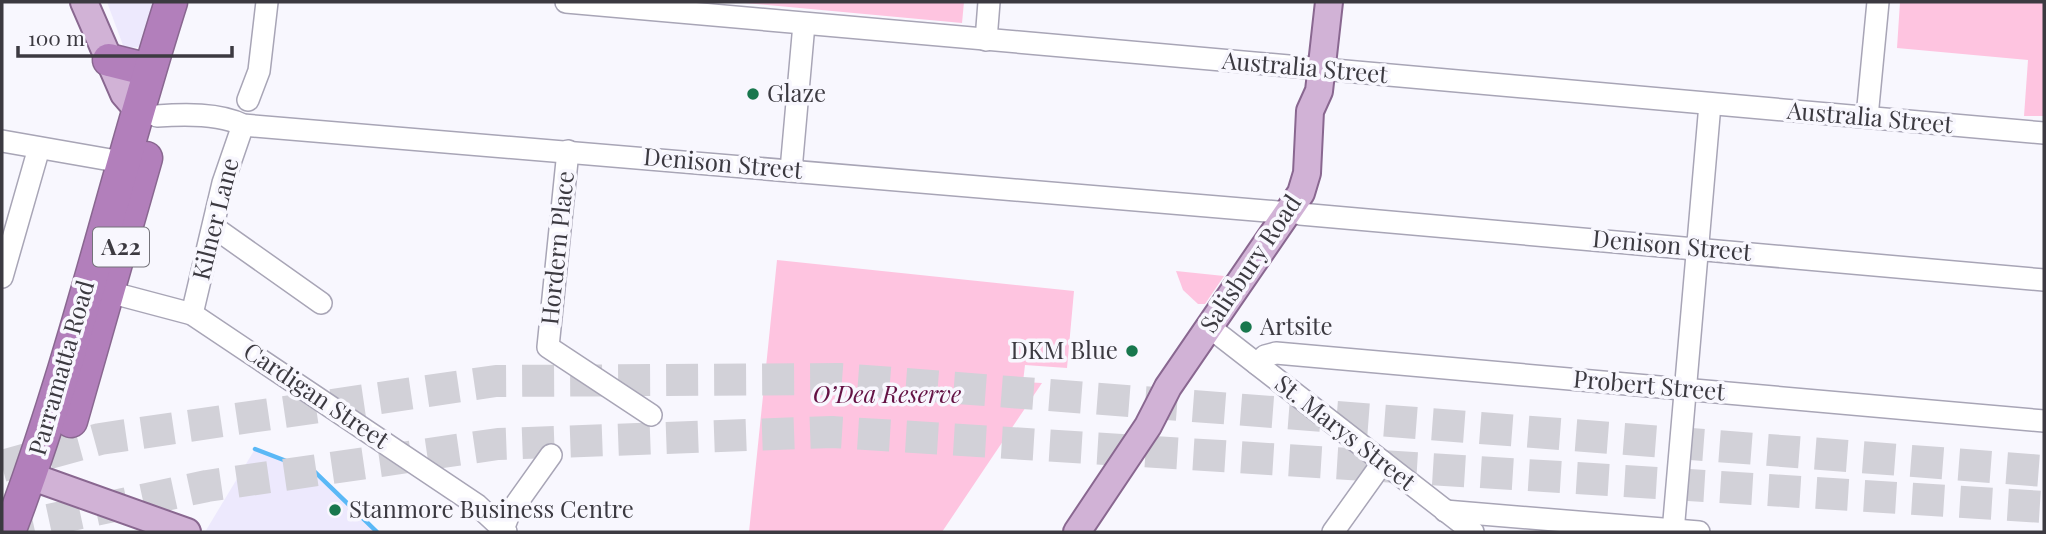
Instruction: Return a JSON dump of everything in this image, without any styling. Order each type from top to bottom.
[{"type":"highway","name":"Parramatta Road","points":[[9,532],[39,480],[79,399],[109,292],[147,112],[149,70],[171,2]]},
{"type":"highway","name":"Parramatta Road","points":[[31,532],[39,480],[69,357],[122,162],[147,112],[191,2]]},
{"type":"highway","points":[[109,60],[149,70]]},
{"type":"main road","points":[[84,2],[125,97],[147,112]]},
{"type":"main road","name":"Salisbury Road","points":[[1148,426],[1167,407],[1295,213],[1307,173],[1310,111],[1320,80],[1329,2]]},
{"type":"main road","name":"Salisbury Road","points":[[1077,532],[1148,426],[1168,387],[1295,213]]},
{"type":"main road","points":[[39,480],[187,532]]},
{"type":"street","points":[[248,100],[259,71],[268,2]]},
{"type":"street","name":"Australia Street","points":[[566,2],[986,40],[1320,80],[1710,104],[2044,132]]},
{"type":"street","points":[[986,40],[989,2]]},
{"type":"street","points":[[1867,117],[1878,2]]},
{"type":"street","points":[[791,170],[804,24]]},
{"type":"street","points":[[1673,531],[1710,104]]},
{"type":"street","name":"Denison Street","points":[[147,112],[232,120],[243,125],[1295,213],[2044,280]]},
{"type":"street","name":"Kilner Lane","points":[[192,314],[215,228],[223,183],[243,125]]},
{"type":"street","points":[[2,141],[122,162]]},
{"type":"street","points":[[2,277],[39,148]]},
{"type":"street","name":"Hordern Place","points":[[568,151],[548,347],[651,415]]},
{"type":"street","points":[[215,228],[321,303]]},
{"type":"street","name":"Cardigan Street","points":[[109,292],[192,314],[477,505],[503,531]]},
{"type":"street","name":"St. Marys Street","points":[[1217,333],[1473,532]]},
{"type":"street","name":"Probert Street","points":[[1257,364],[1265,356],[1276,353],[2044,421]]},
{"type":"street","points":[[503,531],[509,514],[551,455]]},
{"type":"street","points":[[1333,532],[1383,462]]},
{"type":"street","points":[[1445,511],[1699,532]]},
{"type":"shaded area","points":[[107,2],[154,2],[142,47],[124,48]]},
{"type":"shaded area","points":[[255,449],[315,472],[377,532],[205,532]]},
{"type":"green space","points":[[734,2],[964,2],[962,23]]},
{"type":"green space","points":[[1900,2],[2044,2],[2044,116],[2024,116],[2028,60],[1897,48]]},
{"type":"green space","name":"O’Dea Reserve","points":[[777,260],[1074,291],[1067,368],[1025,365],[1023,382],[1042,383],[942,532],[749,532]]},
{"type":"green space","points":[[1176,271],[1224,276],[1205,304],[1198,304],[1183,290]]},
{"type":"waterway","points":[[255,449],[315,472],[377,532]]},
{"type":"tunnel","points":[[2,466],[100,439],[496,381],[840,379],[2044,471]]},
{"type":"tunnel","points":[[2,530],[207,486],[498,444],[832,432],[2044,507]]},
{"type":"place","name":"Glaze","points":[[753,94]]},
{"type":"place","name":"Artsite","points":[[1246,327]]},
{"type":"place","name":"DKM Blue","points":[[1132,351]]},
{"type":"place","name":"Stanmore Business Centre","points":[[335,510]]}]
